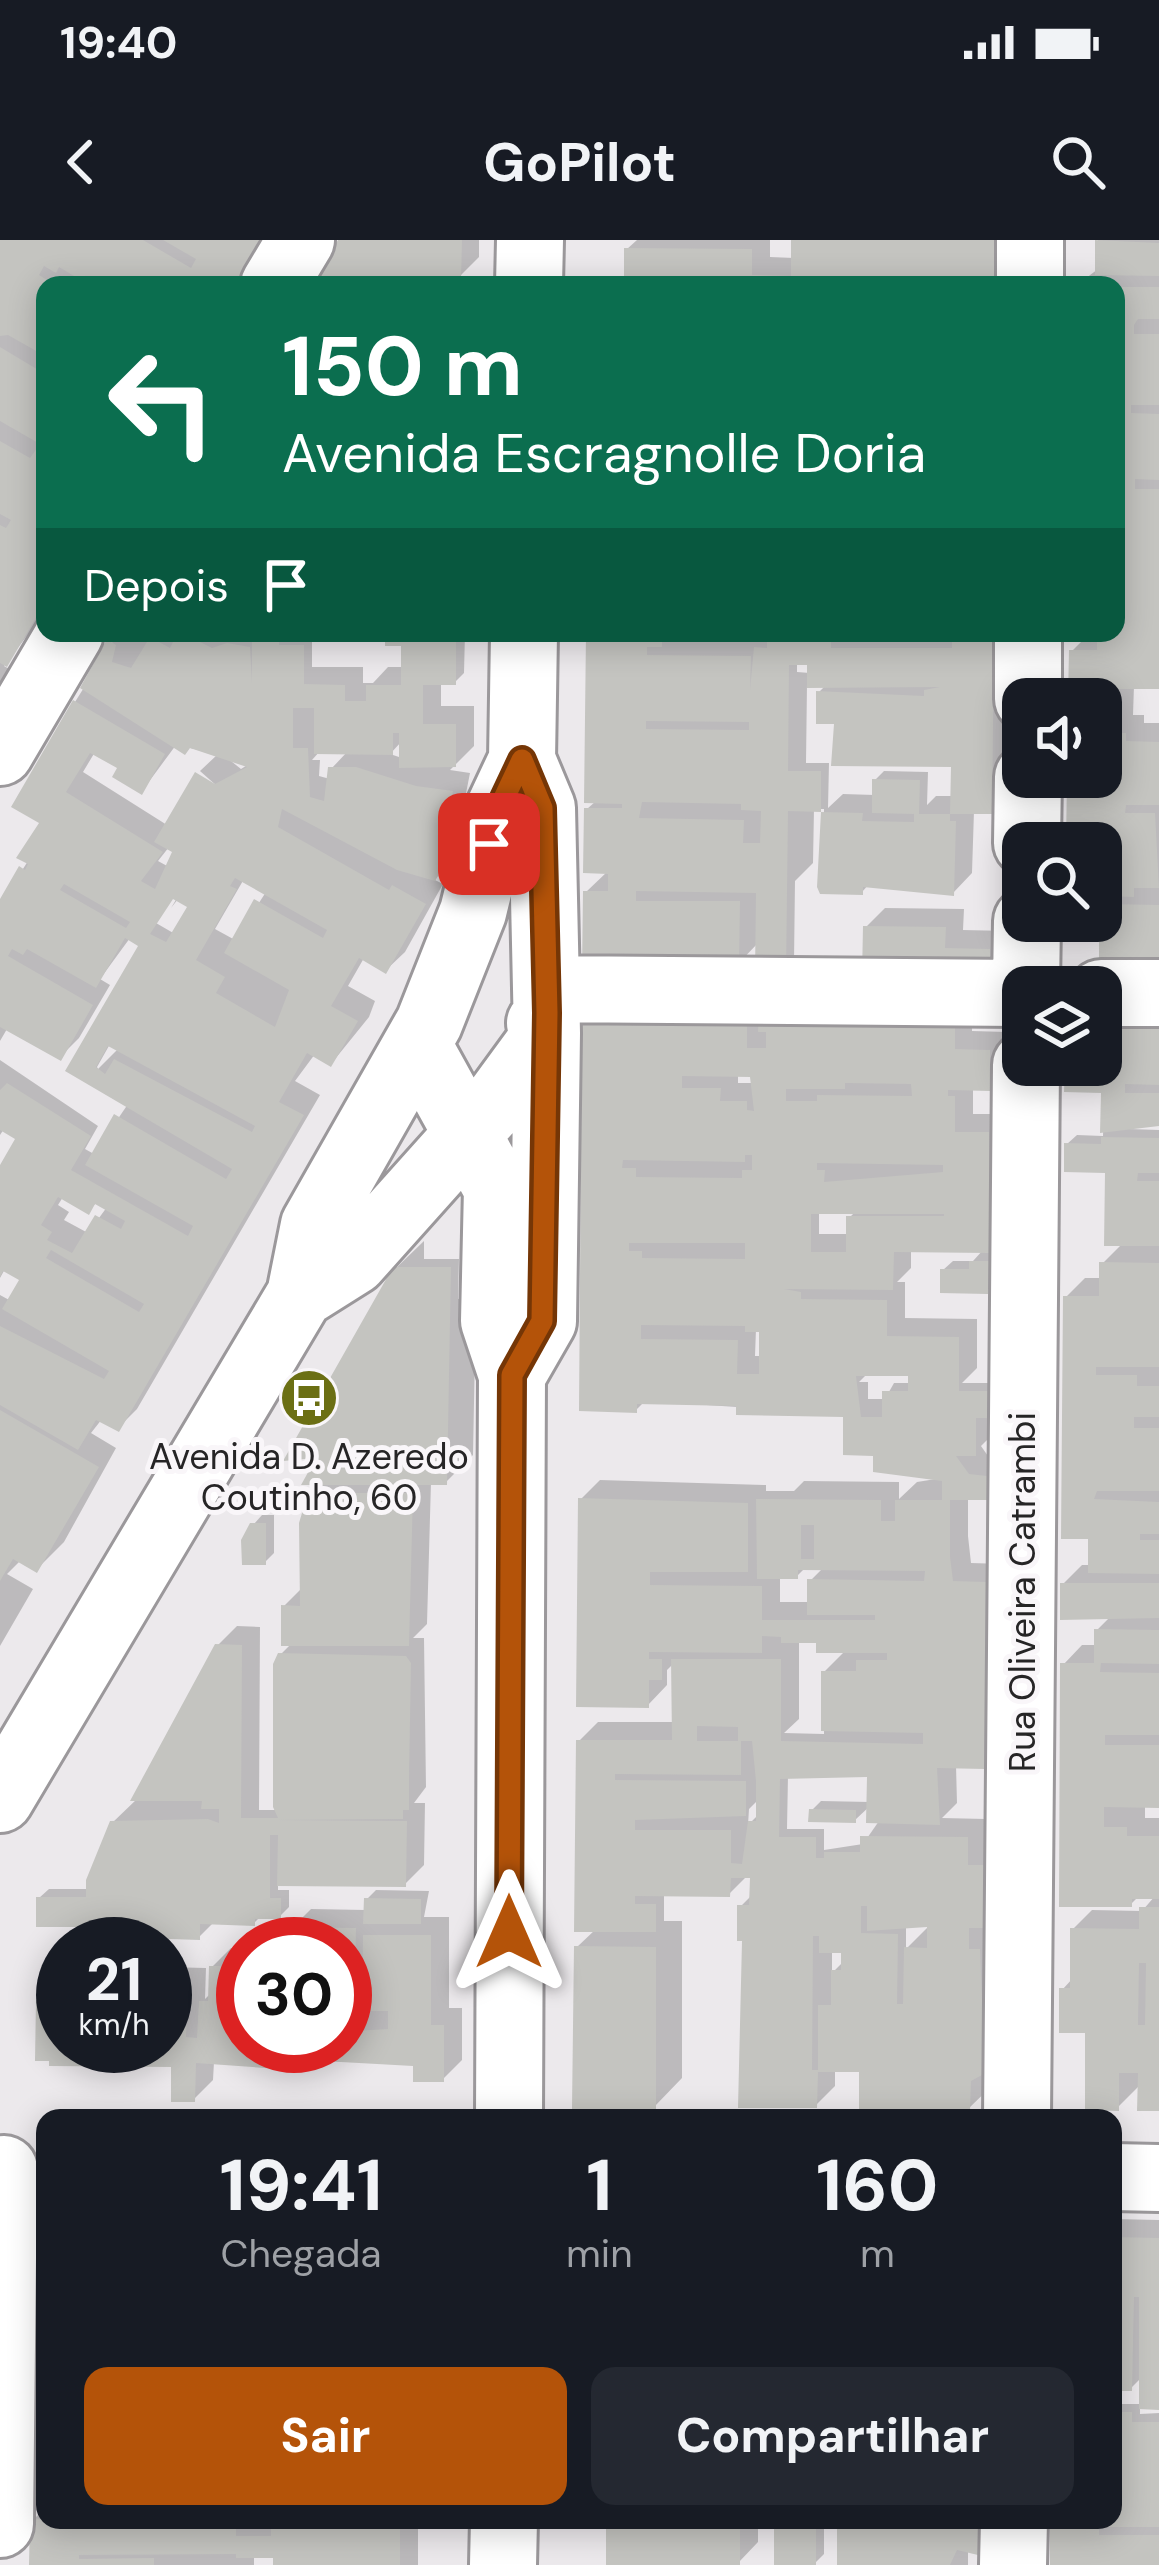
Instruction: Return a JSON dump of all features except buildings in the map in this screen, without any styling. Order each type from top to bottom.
[{"type":"street","points":[[279,276],[301,240]]},
{"type":"street","points":[[529,276],[530,240]]},
{"type":"street","points":[[1030,240],[1030,276]]},
{"type":"street","points":[[0,752],[65,642]]},
{"type":"street","points":[[512,1375],[542,1321],[546,1011],[542,808],[522,760],[524,642]]},
{"type":"street","points":[[1028,642],[1028,678]]},
{"type":"street","points":[[0,1798],[300,1295],[314,1226],[418,1045],[444,986],[472,912],[498,811],[522,760]]},
{"type":"street","points":[[444,986],[486,981],[518,992],[546,1011],[1002,991]]},
{"type":"street","points":[[1122,993],[1159,993]]},
{"type":"street","points":[[300,1295],[354,1261],[466,1137],[546,1011]]},
{"type":"street","points":[[418,1045],[497,1188],[494,1321],[512,1375],[508,2109]]},
{"type":"street","name":"Rua Oliveira Catrambi","points":[[1018,2109],[1026,1086]]},
{"type":"street","points":[[0,2524],[16,2169]]},
{"type":"street","points":[[1122,2177],[1159,2178]]},
{"type":"street","points":[[503,2565],[504,2529]]},
{"type":"street","points":[[1013,2565],[1014,2529]]},
{"type":"place","name":"Avenida D. Azeredo Coutinho, 60","points":[[309,1398]]},
{"type":"route","points":[[489,844],[498,811],[522,760],[542,808],[547,1033],[542,1321],[512,1375],[509,1932]]}]
